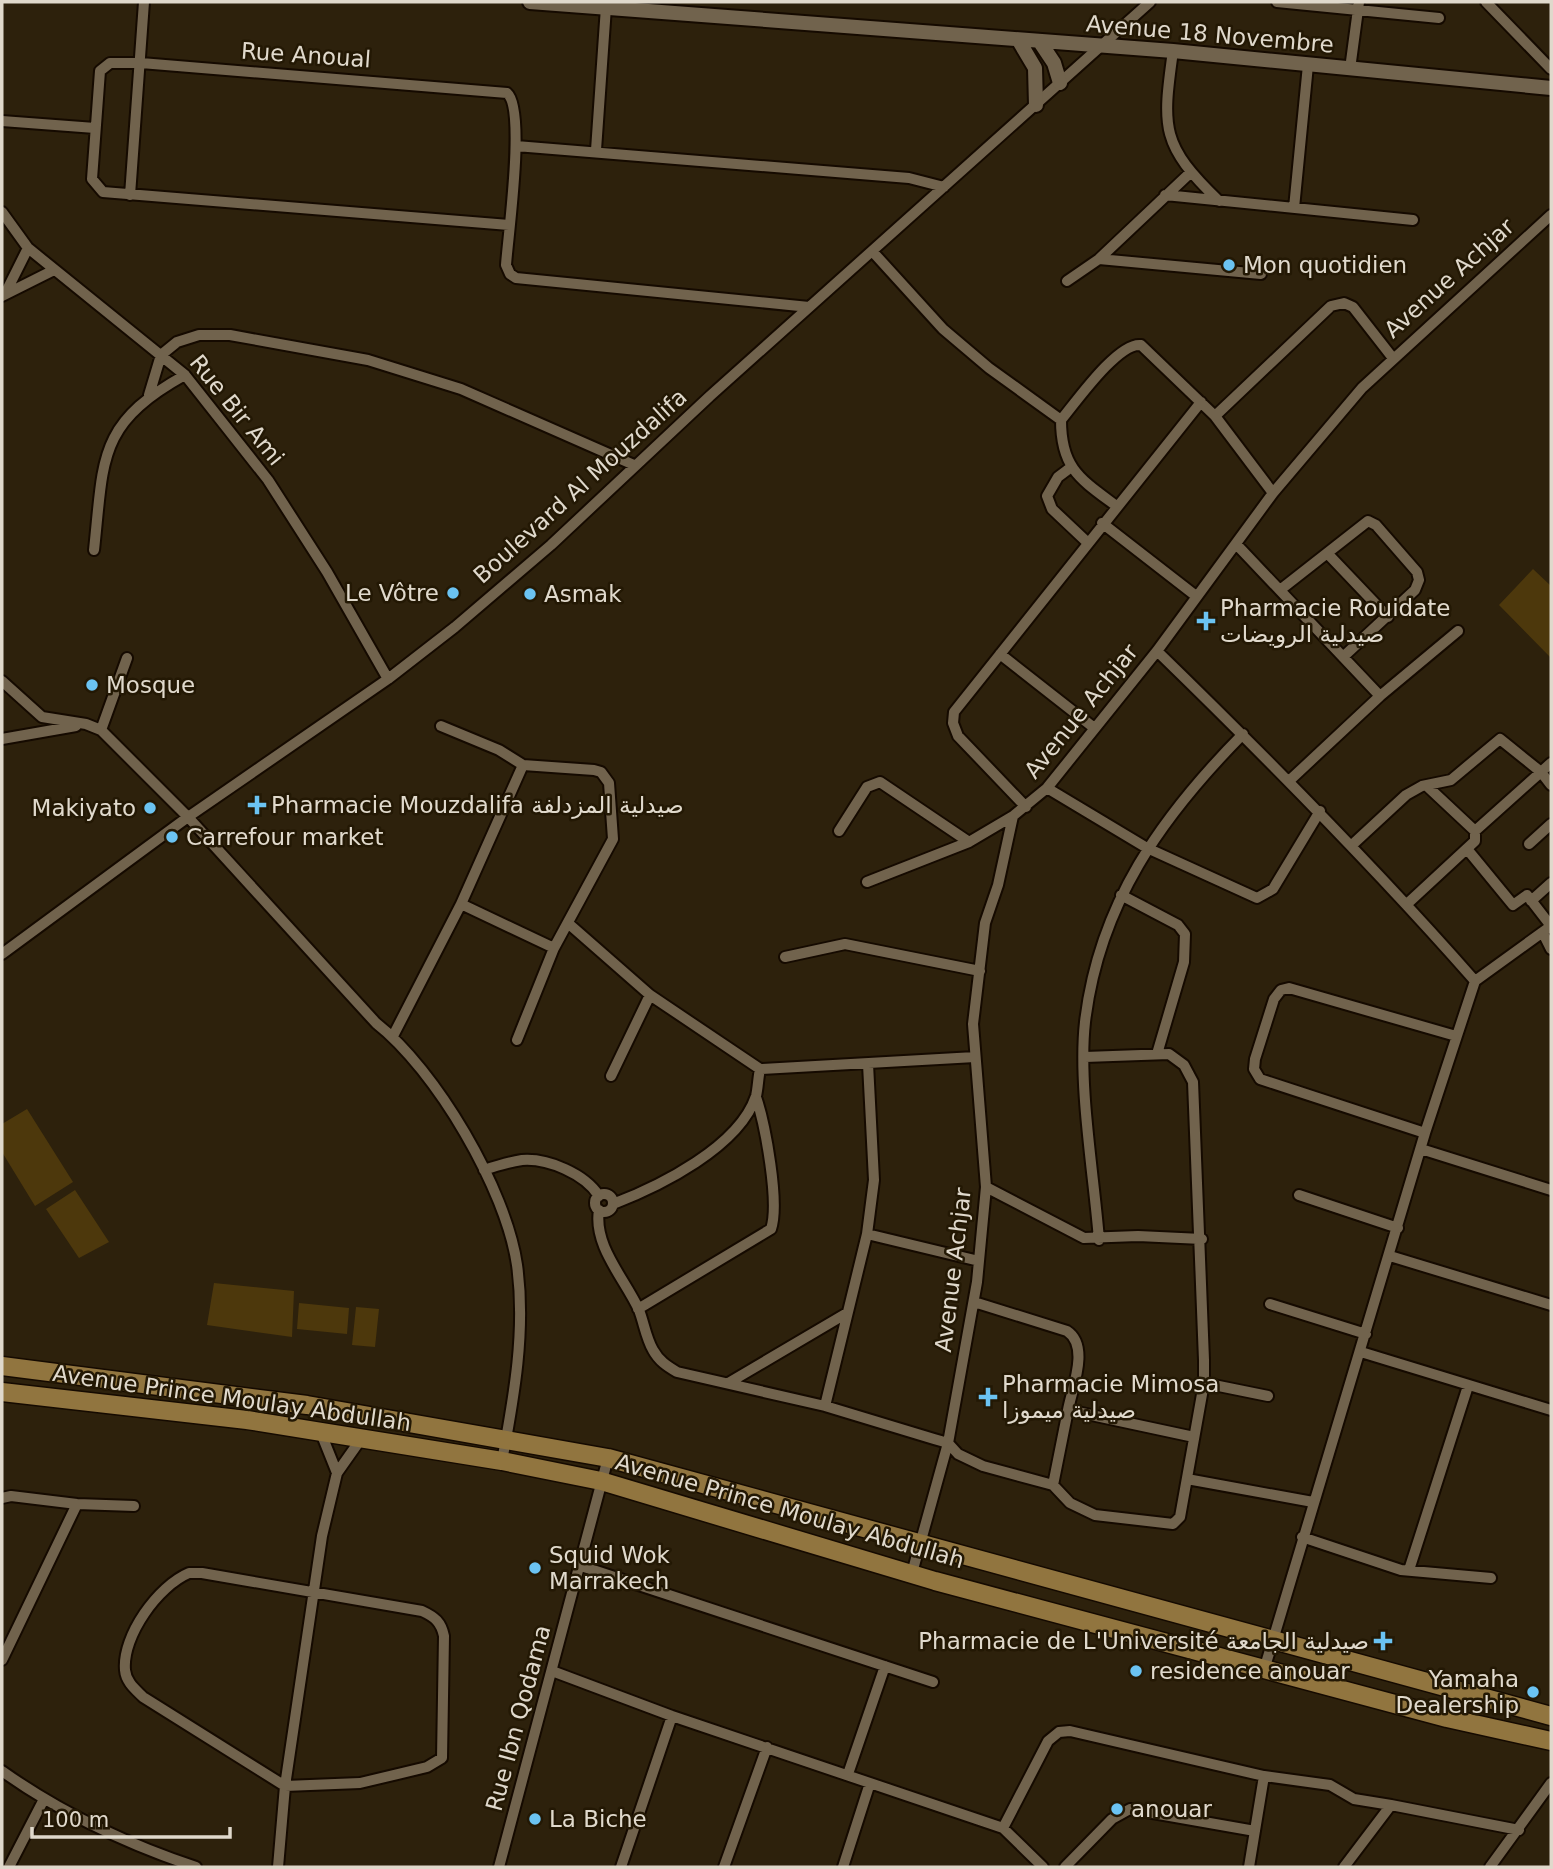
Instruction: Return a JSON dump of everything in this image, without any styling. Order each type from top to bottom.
[{"type":"main road","name":"Avenue Prince Moulay Abdullah","points":[[2,1366],[307,1405],[608,1458],[1551,1716]]},
{"type":"main road","name":"Avenue Prince Moulay Abdullah","points":[[2,1392],[247,1420],[502,1461],[601,1481],[912,1573],[1264,1670],[1350,1690],[1447,1718],[1551,1741]]},
{"type":"street","points":[[130,195],[144,2]]},
{"type":"street","name":"Avenue 18 Novembre","points":[[530,2],[1173,51],[1551,88]]},
{"type":"street","name":"Boulevard Al Mouzdalifa","points":[[2,954],[188,817],[388,679],[551,545],[634,465],[1150,2]]},
{"type":"street","points":[[1276,2],[1358,6],[1439,18]]},
{"type":"street","points":[[1486,2],[1551,68]]},
{"type":"street","points":[[1350,69],[1358,6]]},
{"type":"street","points":[[596,150],[606,7]]},
{"type":"street","points":[[1019,41],[1035,68],[1036,104]]},
{"type":"street","points":[[1040,42],[1054,63],[1060,83]]},
{"type":"street","points":[[1173,51],[1166,117],[1167,134],[1190,173],[1219,201]]},
{"type":"street","name":"Rue Anoual","points":[[95,128],[100,71],[110,63],[141,63],[500,90],[515,102],[516,146]]},
{"type":"street","points":[[1294,208],[1308,65]]},
{"type":"street","points":[[2,121],[95,128],[92,179],[103,192],[509,225]]},
{"type":"street","points":[[809,307],[516,278],[507,271],[516,146],[596,150],[909,178],[944,187]]},
{"type":"street","points":[[1068,281],[1099,259],[1190,173]]},
{"type":"street","points":[[1165,195],[1413,220]]},
{"type":"street","name":"Rue Bir Ami","points":[[2,212],[28,248],[185,375],[268,480],[327,572],[388,679]]},
{"type":"street","name":"Avenue Achjar","points":[[912,1573],[948,1443],[974,1302],[986,1187],[975,1057],[974,997],[985,923],[998,885],[1013,816],[1047,788],[1093,727],[1157,651],[1273,493],[1321,434],[1392,357],[1551,216]]},
{"type":"street","points":[[4,294],[28,248]]},
{"type":"street","points":[[872,251],[950,335],[1061,420]]},
{"type":"street","points":[[1099,259],[1261,274]]},
{"type":"street","points":[[4,294],[54,270]]},
{"type":"street","points":[[1215,416],[1331,306],[1344,303],[1353,307],[1392,357]]},
{"type":"street","points":[[149,394],[161,355],[177,342],[198,334],[230,335],[368,360],[461,389],[634,465]]},
{"type":"street","points":[[1115,505],[1070,468],[1061,439],[1061,420],[1118,354],[1136,344],[1141,345],[1215,416],[1273,493]]},
{"type":"street","points":[[93,550],[108,449],[122,424],[149,394],[185,375]]},
{"type":"street","points":[[1026,807],[958,736],[953,723],[954,712],[1115,505],[1201,402]]},
{"type":"street","points":[[1070,468],[1058,477],[1047,496],[1052,509],[1088,543]]},
{"type":"street","points":[[1280,590],[1368,521],[1376,525],[1417,572],[1419,580],[1415,590],[1343,657]]},
{"type":"street","points":[[1102,523],[1196,596]]},
{"type":"street","points":[[1237,545],[1380,696]]},
{"type":"street","points":[[1327,553],[1388,617]]},
{"type":"street","points":[[1290,780],[1380,696],[1458,631]]},
{"type":"street","points":[[1157,651],[1320,811],[1475,981]]},
{"type":"street","points":[[1000,654],[1093,727]]},
{"type":"street","points":[[101,730],[127,658]]},
{"type":"street","points":[[2,681],[42,717],[86,724],[101,730],[188,817],[376,1023],[393,1036],[460,1122],[484,1170],[517,1263],[520,1326],[513,1412],[502,1461]]},
{"type":"street","points":[[2,738],[86,724]]},
{"type":"street","points":[[441,726],[499,750],[523,765],[594,770],[601,772],[610,783],[613,839],[554,948],[517,1040]]},
{"type":"street","points":[[1099,1240],[1085,1057],[1085,1023],[1098,952],[1121,895],[1147,848],[1180,803],[1243,734]]},
{"type":"street","points":[[1352,845],[1406,795],[1419,788],[1451,780],[1500,739],[1541,772],[1551,785]]},
{"type":"street","points":[[1475,831],[1551,763]]},
{"type":"street","points":[[393,1036],[461,904],[523,765]]},
{"type":"street","points":[[839,831],[867,787],[880,782],[969,842]]},
{"type":"street","points":[[1407,904],[1476,839],[1475,831],[1428,787]]},
{"type":"street","points":[[1047,788],[1147,848],[1247,896],[1257,898],[1273,889],[1320,811]]},
{"type":"street","points":[[867,883],[969,842],[1013,816]]},
{"type":"street","points":[[1529,844],[1551,824]]},
{"type":"street","points":[[1264,1670],[1312,1502],[1361,1352],[1425,1133],[1475,981],[1551,926],[1527,895],[1513,905],[1467,849]]},
{"type":"street","points":[[1531,901],[1551,883]]},
{"type":"street","points":[[1121,895],[1178,925],[1185,934],[1184,962],[1157,1054]]},
{"type":"street","points":[[461,904],[554,948]]},
{"type":"street","points":[[569,924],[650,995],[760,1069],[975,1057]]},
{"type":"street","points":[[1543,933],[1551,949]]},
{"type":"street","points":[[785,957],[845,944],[979,971]]},
{"type":"street","points":[[1425,1133],[1260,1079],[1254,1069],[1274,999],[1281,990],[1289,988],[1456,1036]]},
{"type":"street","points":[[611,1076],[650,995]]},
{"type":"street","points":[[599,1196],[595,1203],[599,1210],[598,1220],[603,1243],[638,1309],[652,1349],[666,1365],[677,1371],[825,1406],[948,1443],[976,1464],[1053,1485],[1082,1510],[1167,1525],[1180,1517],[1204,1383],[1202,1239],[1193,1082],[1177,1058],[1157,1054],[1085,1057]]},
{"type":"street","points":[[825,1406],[867,1234],[874,1180],[868,1064]]},
{"type":"street","points":[[638,1309],[771,1229],[773,1212],[766,1134],[756,1097],[760,1069]]},
{"type":"street","points":[[599,1210],[608,1211],[613,1204],[636,1195],[716,1149],[729,1137],[756,1097]]},
{"type":"street","points":[[1421,1149],[1551,1190]]},
{"type":"street","points":[[484,1170],[525,1160],[538,1161],[591,1183],[599,1196]]},
{"type":"street","points":[[986,1187],[1084,1238],[1099,1240],[1138,1236],[1202,1239]]},
{"type":"street","points":[[599,1196],[608,1195],[613,1204]]},
{"type":"street","points":[[1300,1195],[1398,1228]]},
{"type":"street","points":[[867,1234],[979,1261]]},
{"type":"street","points":[[1390,1256],[1551,1306]]},
{"type":"street","points":[[974,1302],[1067,1331],[1076,1339],[1080,1350],[1053,1485]]},
{"type":"street","points":[[1270,1304],[1366,1334]]},
{"type":"street","points":[[730,1382],[847,1313]]},
{"type":"street","points":[[1361,1352],[1551,1410]]},
{"type":"street","points":[[1204,1383],[1268,1396]]},
{"type":"street","points":[[1409,1570],[1468,1386]]},
{"type":"street","points":[[1068,1410],[1194,1437]]},
{"type":"street","points":[[321,1433],[337,1474]]},
{"type":"street","points":[[278,1867],[285,1786],[312,1591],[337,1474],[361,1439]]},
{"type":"street","name":"Rue Ibn Qodama","points":[[499,1867],[608,1458]]},
{"type":"street","points":[[1187,1479],[1312,1502]]},
{"type":"street","points":[[2,1498],[10,1496],[77,1504],[134,1506]]},
{"type":"street","points":[[2,1660],[77,1504]]},
{"type":"street","points":[[1302,1537],[1375,1563],[1409,1570],[1491,1578]]},
{"type":"street","points":[[581,1566],[933,1682]]},
{"type":"street","points":[[189,1573],[422,1611],[439,1621],[444,1636],[442,1758],[427,1767],[360,1783],[285,1786],[143,1697],[131,1685],[125,1673],[130,1641],[166,1587],[189,1573]]},
{"type":"street","points":[[848,1774],[884,1666]]},
{"type":"street","points":[[552,1671],[672,1716],[1003,1828],[1042,1867]]},
{"type":"street","points":[[621,1867],[672,1716]]},
{"type":"street","points":[[1003,1828],[1048,1741],[1059,1732],[1070,1731],[1264,1776],[1330,1785],[1354,1799],[1519,1830]]},
{"type":"street","points":[[724,1867],[767,1747]]},
{"type":"street","points":[[2,1771],[43,1801],[144,1848],[196,1867]]},
{"type":"street","points":[[1249,1867],[1264,1776]]},
{"type":"street","points":[[843,1867],[870,1783]]},
{"type":"street","points":[[1490,1867],[1551,1783]]},
{"type":"street","points":[[9,1867],[43,1801]]},
{"type":"street","points":[[1344,1867],[1391,1805]]},
{"type":"street","points":[[1065,1867],[1112,1819],[1130,1808],[1255,1831]]},
{"type":"shaded area","points":[[1533,569],[1551,586],[1551,658],[1499,605]]},
{"type":"shaded area","points":[[27,1109],[73,1182],[35,1206],[2,1152],[2,1124]]},
{"type":"shaded area","points":[[75,1190],[109,1242],[79,1258],[46,1209]]},
{"type":"shaded area","points":[[214,1283],[294,1291],[292,1337],[207,1325]]},
{"type":"shaded area","points":[[299,1303],[349,1308],[347,1334],[297,1329]]},
{"type":"shaded area","points":[[356,1307],[379,1309],[375,1347],[352,1345]]},
{"type":"place","name":"Mon quotidien","points":[[1229,265]]},
{"type":"place","name":"Le Vôtre","points":[[453,593]]},
{"type":"place","name":"Asmak","points":[[530,594]]},
{"type":"place","name":"Pharmacie Rouidate صيدلية الرويضات","points":[[1206,621]]},
{"type":"place","name":"Mosque","points":[[92,685]]},
{"type":"place","name":"Pharmacie Mouzdalifa صيدلية المزدلفة","points":[[257,805]]},
{"type":"place","name":"Makiyato","points":[[150,808]]},
{"type":"place","name":"Carrefour market","points":[[172,837]]},
{"type":"place","name":"Pharmacie Mimosa صيدلية ميموزا","points":[[988,1397]]},
{"type":"place","name":"Squid Wok Marrakech","points":[[535,1568]]},
{"type":"place","name":"Pharmacie de L'Université صيدلية الجامعة","points":[[1383,1641]]},
{"type":"place","name":"residence anouar","points":[[1136,1671]]},
{"type":"place","name":"Yamaha Dealership","points":[[1533,1692]]},
{"type":"place","name":"anouar","points":[[1117,1809]]},
{"type":"place","name":"La Biche","points":[[535,1819]]}]
